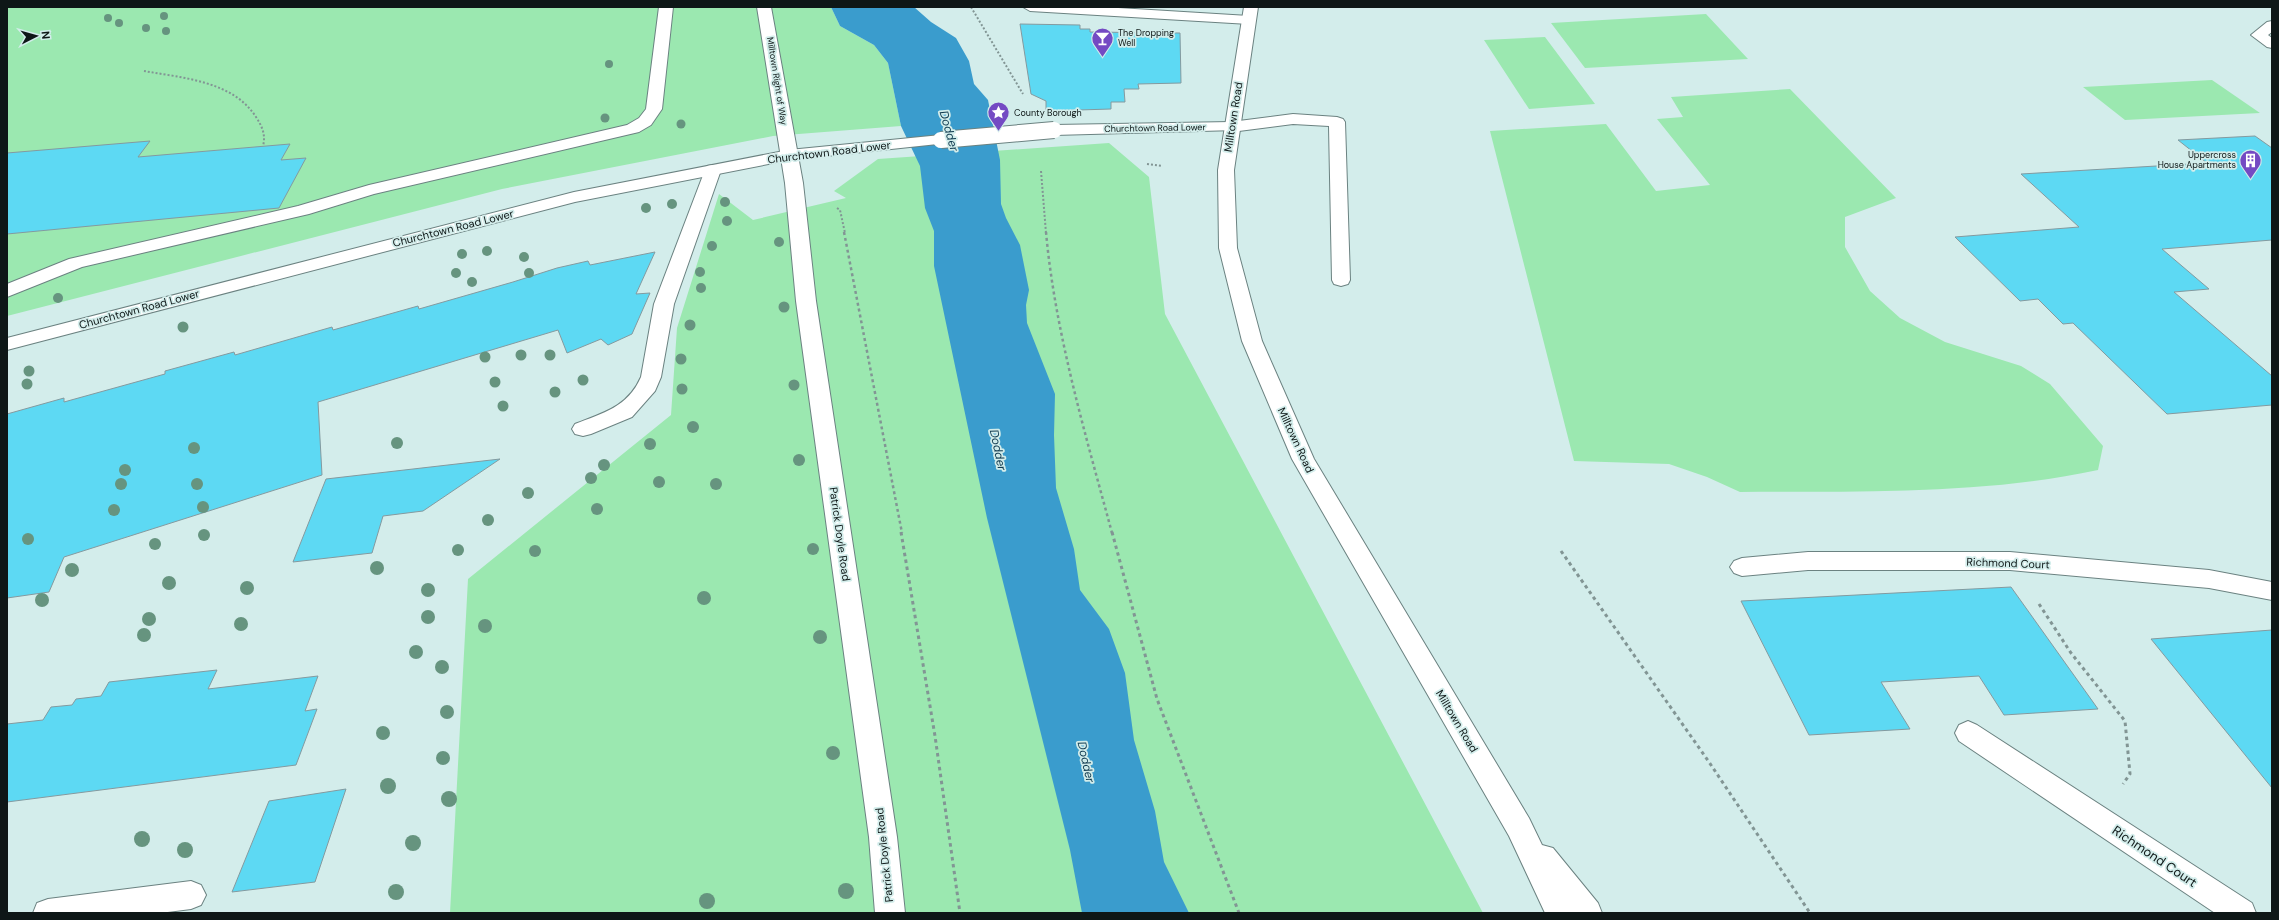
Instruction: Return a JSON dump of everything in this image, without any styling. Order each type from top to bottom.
[{"type":"street","points":[[7,291],[76,263],[303,210],[369,190],[623,132],[640,126],[649,119],[654,109],[666,7]]},
{"type":"street","name":"Milltown Right of Way","points":[[764,7],[789,155]]},
{"type":"street","points":[[1030,7],[1250,13]]},
{"type":"street","name":"Milltown Road","points":[[1250,13],[1231,127],[1226,170],[1228,248],[1252,341],[1303,459],[1519,828],[1560,913]]},
{"type":"street","points":[[2272,25],[2258,35],[2272,44]]},
{"type":"street","name":"Churchtown Road Lower","points":[[7,344],[574,197],[789,155],[905,142],[1054,130],[1231,127],[1293,119],[1337,122],[1341,280]]},
{"type":"street","name":"Patrick Doyle Road","points":[[789,155],[794,183],[806,301],[883,837],[890,913]]},
{"type":"street","points":[[583,429],[625,412],[645,391],[651,377],[664,304],[713,170]]},
{"type":"street","name":"Richmond Court","points":[[1742,567],[1808,561],[2010,561],[2209,579],[2272,591]]},
{"type":"street","name":"Richmond Court","points":[[1968,733],[2241,913]]},
{"type":"street","name":"Milltown Road","points":[[1519,828],[1587,913]]},
{"type":"street","points":[[48,913],[191,895]]},
{"type":"path","points":[[971,7],[1027,100]]},
{"type":"path","points":[[144,71],[198,82],[230,92],[255,112],[266,136],[263,146]]},
{"type":"path","points":[[1041,164],[1048,266],[1077,402],[1157,699],[1239,913]]},
{"type":"path","points":[[794,183],[840,210],[862,318],[925,668],[947,811],[960,913]]},
{"type":"path","points":[[1561,551],[1709,762],[1810,913]]},
{"type":"path","points":[[2010,561],[2071,653],[2125,721],[2130,774],[2111,800],[2095,816]]},
{"type":"green space","points":[[7,7],[831,7],[840,26],[874,45],[888,63],[901,126],[773,136],[502,189],[7,316]]},
{"type":"green space","points":[[1706,14],[1748,59],[1585,68],[1551,23]]},
{"type":"green space","points":[[1545,37],[1595,104],[1529,109],[1484,40]]},
{"type":"green space","points":[[2212,80],[2260,113],[2125,120],[2083,87]]},
{"type":"green space","points":[[1790,89],[1896,198],[1845,217],[1845,247],[1870,291],[1900,318],[1945,342],[2021,366],[2050,384],[2103,446],[2098,470],[2054,478],[1965,488],[1875,491],[1740,492],[1707,477],[1669,464],[1574,461],[1490,131],[1606,124],[1656,191],[1710,185],[1657,119],[1683,117],[1671,97]]},
{"type":"green space","points":[[1109,143],[1149,177],[1165,314],[1483,913],[450,913],[468,579],[671,415],[677,328],[719,194],[753,220],[846,198],[834,191],[878,159]]},
{"type":"water","name":"Dodder","points":[[831,7],[914,7],[931,22],[956,38],[969,61],[974,84],[988,100],[1000,160],[1001,204],[1006,218],[1020,245],[1029,290],[1026,305],[1027,323],[1055,394],[1054,435],[1056,488],[1074,549],[1080,590],[1109,629],[1125,673],[1134,740],[1155,811],[1164,862],[1189,913],[1082,913],[1070,850],[987,518],[934,266],[934,231],[925,208],[920,166],[901,126],[888,63],[874,45],[840,26]]},
{"type":"building","name":"The Dropping Well","points":[[1020,24],[1080,25],[1080,29],[1090,29],[1090,32],[1180,33],[1181,83],[1138,84],[1139,89],[1124,89],[1125,102],[1111,102],[1111,109],[1046,111],[1046,101],[1031,94]]},
{"type":"building","points":[[2255,136],[2272,148],[2272,240],[2162,249],[2209,289],[2174,292],[2272,376],[2272,405],[2167,414],[2073,323],[2063,324],[2038,299],[2020,301],[1955,237],[2079,227],[2021,174],[2207,163],[2178,140]]},
{"type":"building","points":[[150,141],[138,157],[290,144],[281,160],[306,158],[279,208],[7,234],[7,153]]},
{"type":"building","points":[[655,252],[636,294],[650,293],[632,334],[608,345],[601,339],[567,353],[558,330],[318,402],[322,475],[64,557],[49,592],[7,598],[7,414],[64,398],[64,402],[165,374],[165,371],[234,352],[235,355],[332,327],[333,330],[418,306],[419,309],[557,268],[588,261],[590,265]]},
{"type":"building","points":[[500,459],[423,511],[383,516],[372,553],[293,562],[326,479]]},
{"type":"building","points":[[2011,587],[2098,709],[2004,715],[1979,676],[1881,682],[1910,729],[1809,735],[1741,601]]},
{"type":"building","points":[[2272,630],[2272,788],[2151,639]]},
{"type":"building","points":[[217,670],[208,689],[318,676],[305,711],[317,709],[296,765],[7,802],[7,724],[43,720],[51,707],[72,705],[76,699],[101,696],[109,682]]},
{"type":"building","points":[[346,789],[315,882],[232,892],[269,801]]},
{"type":"place","name":"The Dropping Well","points":[[1103,58]]},
{"type":"place","name":"County Borough","points":[[998,132]]},
{"type":"place","name":"Uppercross House Apartments","points":[[2251,180]]}]
